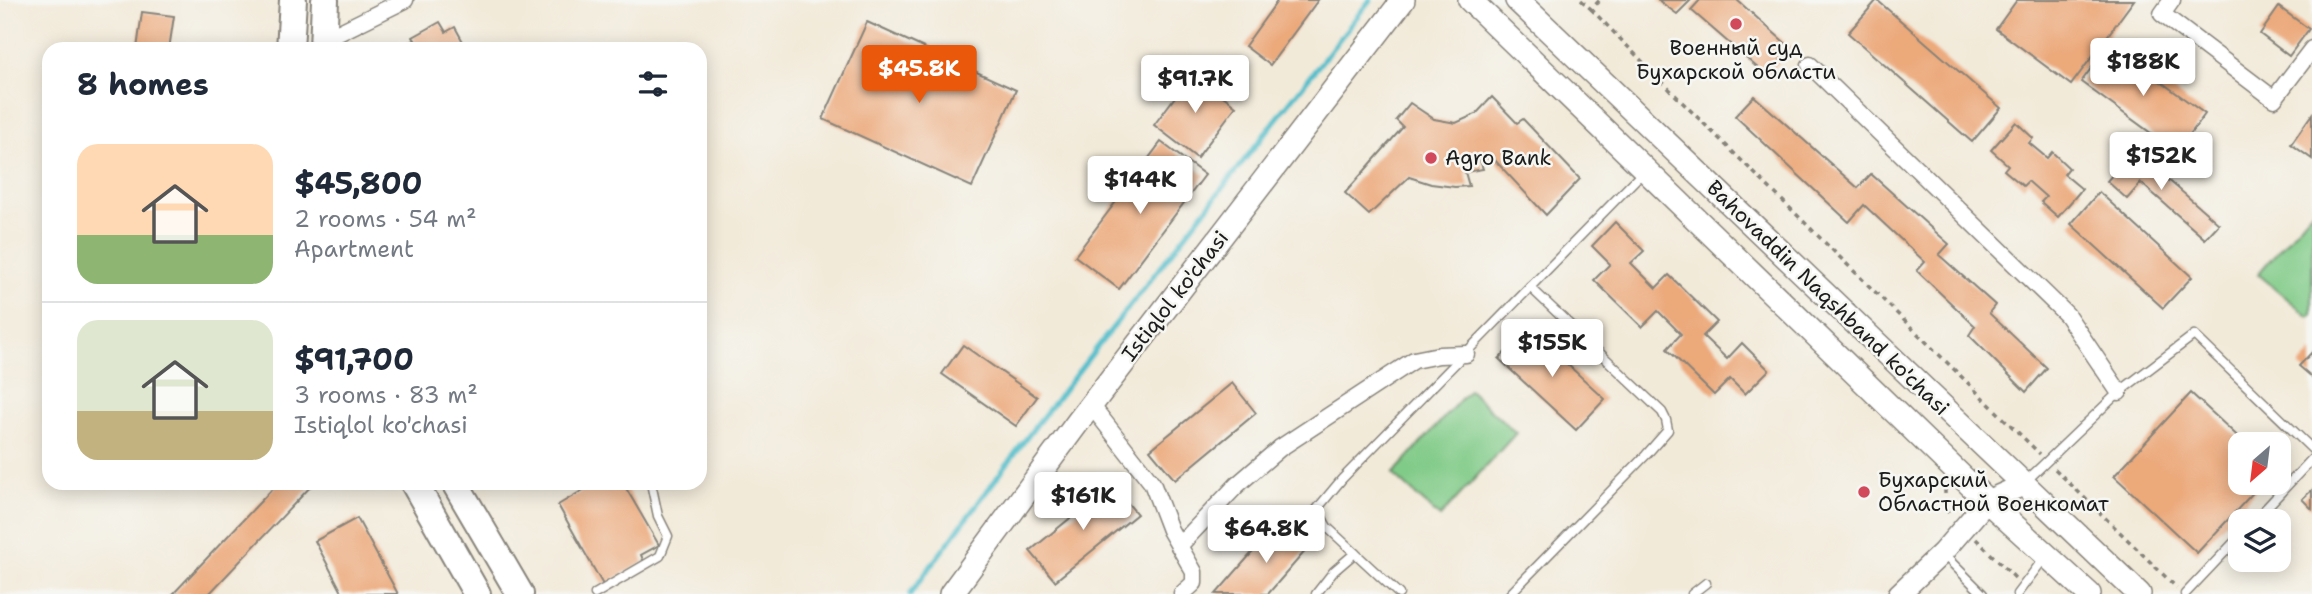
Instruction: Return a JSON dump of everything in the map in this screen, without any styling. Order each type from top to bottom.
[{"type":"main road","points":[[290,42],[293,0]]},
{"type":"main road","points":[[322,42],[325,0]]},
{"type":"main road","name":"Istiqlol ko'chasi","points":[[951,594],[1091,405],[1403,0]]},
{"type":"main road","name":"Bahovaddin Naqshband ko'chasi","points":[[1470,0],[2083,591]]},
{"type":"main road","name":"Bahovaddin Naqshband ko'chasi","points":[[1517,0],[1533,10],[2139,594]]},
{"type":"main road","points":[[418,490],[477,594]]},
{"type":"main road","points":[[459,490],[520,594]]},
{"type":"street","points":[[328,42],[405,0]]},
{"type":"street","points":[[2172,0],[2162,15],[2274,99],[2312,50]]},
{"type":"street","points":[[1810,65],[2067,315],[2119,392]]},
{"type":"street","points":[[1179,546],[1237,485],[1280,448],[1414,360],[1466,354]]},
{"type":"street","points":[[1091,405],[1152,483],[1170,530],[1194,572],[1194,583],[1182,594]]},
{"type":"street","points":[[1899,594],[1942,553],[1987,501],[2023,485]]},
{"type":"lane","points":[[1399,594],[1327,527],[1317,509],[1342,479],[1646,169]]},
{"type":"lane","points":[[1510,594],[1668,430],[1662,412],[1531,287]]},
{"type":"lane","points":[[2023,485],[2119,392],[2194,335],[2312,449]]},
{"type":"lane","points":[[2265,509],[2312,459]]},
{"type":"lane","points":[[595,594],[660,556],[668,536],[658,516],[652,490]]},
{"type":"lane","points":[[2184,594],[2228,548]]},
{"type":"lane","points":[[1316,594],[1334,571],[1355,553]]},
{"type":"lane","points":[[1942,553],[1983,594]]},
{"type":"lane","points":[[2020,590],[2047,554]]},
{"type":"lane","points":[[1692,594],[1706,583]]},
{"type":"path","points":[[1581,0],[2184,594]]},
{"type":"path","points":[[1591,9],[1600,0]]},
{"type":"path","points":[[1945,509],[2020,590]]},
{"type":"green space","points":[[2312,211],[2312,314],[2309,317],[2258,274]]},
{"type":"green space","points":[[1469,390],[1516,433],[1440,517],[1393,474]]},
{"type":"building","points":[[1278,0],[1318,0],[1270,65],[1245,46]]},
{"type":"building","points":[[1658,0],[1691,0],[1677,14]]},
{"type":"building","name":"Военный суд Бухарской области","points":[[1700,0],[1737,0],[1791,48],[1767,76],[1691,10]]},
{"type":"building","points":[[1877,0],[2001,108],[1972,142],[1848,33]]},
{"type":"building","points":[[2017,0],[2134,0],[2071,85],[1996,29]]},
{"type":"building","points":[[2279,7],[2309,29],[2289,56],[2260,34]]},
{"type":"building","points":[[142,12],[174,16],[170,42],[138,42]]},
{"type":"building","points":[[440,22],[446,32],[455,27],[463,42],[411,42],[415,40],[413,37]]},
{"type":"building","points":[[867,22],[1016,90],[972,187],[823,119]]},
{"type":"building","points":[[2109,44],[2205,114],[2177,152],[2081,82]]},
{"type":"building","points":[[1193,73],[1236,106],[1197,158],[1154,125]]},
{"type":"building","points":[[1754,96],[1858,188],[1871,174],[1949,244],[1939,255],[1995,305],[1989,313],[2047,368],[2026,392],[1969,335],[1975,326],[1917,271],[1925,262],[1864,205],[1849,222],[1735,116]]},
{"type":"building","name":"Agro Bank","points":[[1492,97],[1517,123],[1523,119],[1580,179],[1546,215],[1491,156],[1480,160],[1483,169],[1465,172],[1469,186],[1431,184],[1409,177],[1369,215],[1345,193],[1403,127],[1396,120],[1410,103],[1434,119],[1456,123],[1476,114]]},
{"type":"building","points":[[2312,114],[2312,159],[2291,144]]},
{"type":"building","points":[[2016,122],[2033,138],[2029,143],[2047,158],[2052,152],[2069,168],[2064,174],[2082,189],[2058,217],[2041,202],[2046,197],[2028,181],[2023,186],[2004,170],[2008,165],[1991,150]]},
{"type":"building","points":[[1161,142],[1205,175],[1119,289],[1075,256]]},
{"type":"building","points":[[2134,150],[2219,224],[2205,239],[2141,183],[2127,199],[2107,181]]},
{"type":"building","points":[[2099,192],[2192,277],[2163,308],[2071,224]]},
{"type":"building","points":[[1615,222],[1644,251],[1631,263],[1656,288],[1669,275],[1717,322],[1703,336],[1727,359],[1742,343],[1769,370],[1745,394],[1730,379],[1714,395],[1667,349],[1681,334],[1658,311],[1642,327],[1594,280],[1610,264],[1592,246]]},
{"type":"building","points":[[1528,328],[1605,399],[1576,430],[1499,359]]},
{"type":"building","points":[[963,345],[1037,397],[1016,426],[942,374]]},
{"type":"building","points":[[2312,352],[2312,377],[2299,366]]},
{"type":"building","points":[[1232,383],[1256,413],[1175,480],[1150,450]]},
{"type":"building","points":[[2191,393],[2233,432],[2228,432],[2228,495],[2251,495],[2238,509],[2228,509],[2228,520],[2197,553],[2114,476]]},
{"type":"building","points":[[1112,484],[1137,514],[1055,581],[1030,551]]},
{"type":"building","points":[[271,490],[307,490],[209,594],[173,594]]},
{"type":"building","points":[[583,490],[627,490],[659,545],[641,555],[644,562],[603,585],[558,505]]},
{"type":"building","points":[[2312,490],[2312,509],[2302,499]]},
{"type":"building","points":[[357,518],[398,594],[343,594],[315,541]]},
{"type":"building","points":[[1278,523],[1307,549],[1268,594],[1216,594]]},
{"type":"waterway","points":[[910,594],[1037,424],[1370,0]]},
{"type":"place","name":"Военный суд Бухарской области","points":[[1736,24]]},
{"type":"place","name":"Agro Bank","points":[[1431,158]]},
{"type":"place","name":"Бухарский Областной Военкомат","points":[[1864,492]]}]
